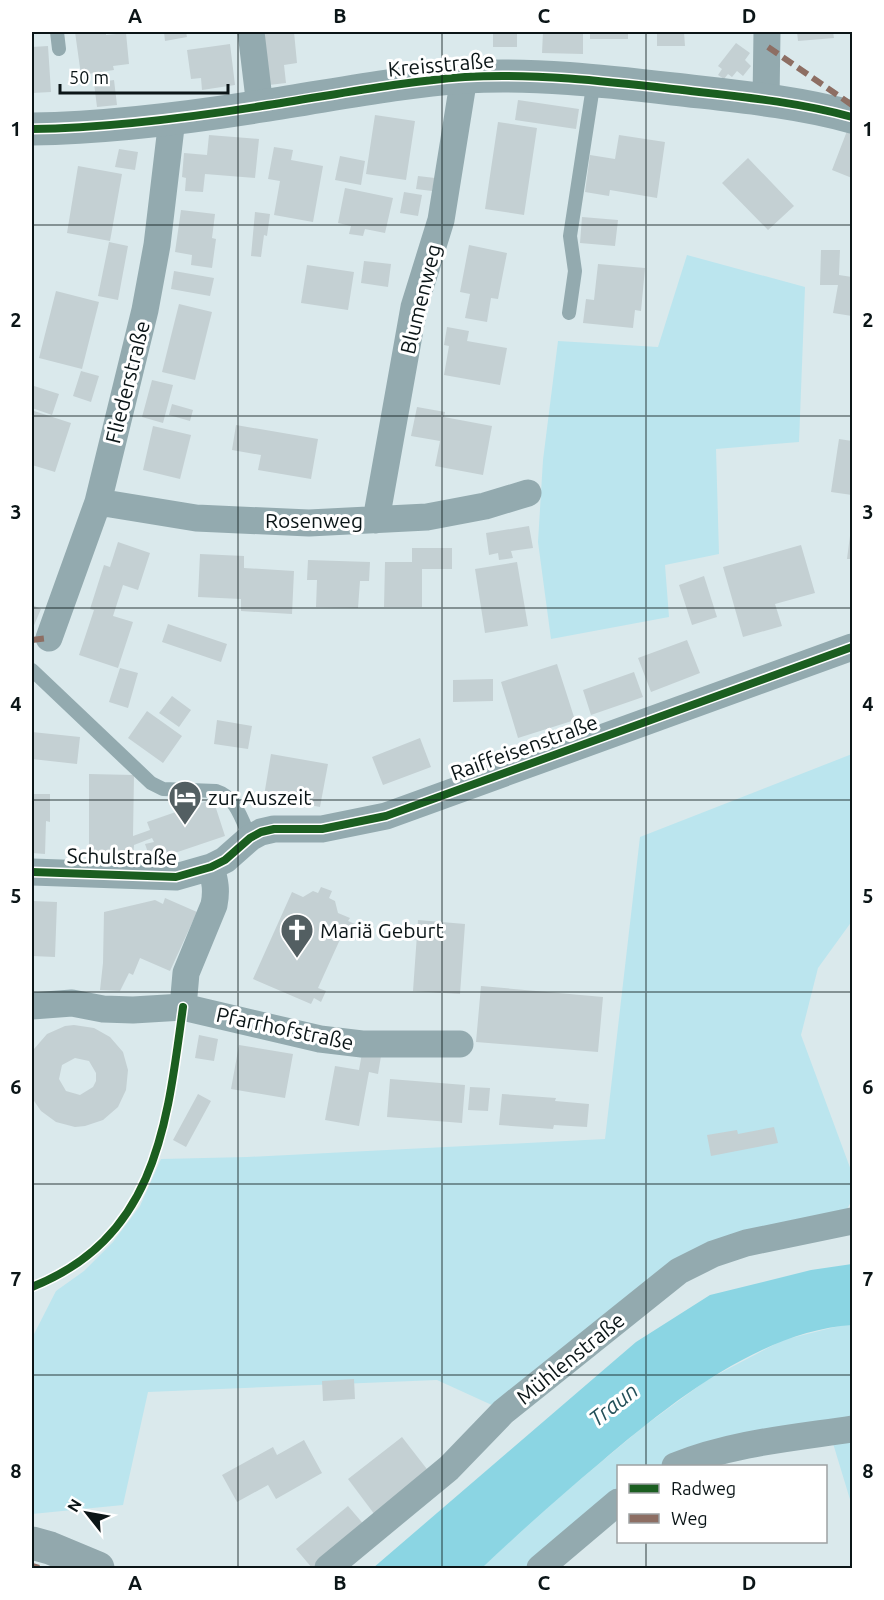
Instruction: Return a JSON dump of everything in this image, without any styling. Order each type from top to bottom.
[{"type":"main road","points":[[32,1543],[51,1548],[98,1569]]},
{"type":"street","points":[[251,32],[260,107]]},
{"type":"street","points":[[746,32],[767,39],[766,100]]},
{"type":"street","name":"Kreisstraße","points":[[32,129],[172,119],[464,77],[516,76],[594,80],[766,100],[852,117]]},
{"type":"street","name":"Blumenweg","points":[[376,520],[414,308],[441,220],[464,77]]},
{"type":"street","name":"Fliederstraße","points":[[48,638],[98,502],[145,310],[157,245],[172,119]]},
{"type":"street","name":"Rosenweg","points":[[98,502],[196,518],[309,523],[427,517],[485,506],[528,493]]},
{"type":"street","name":"Raiffeisenstraße","points":[[211,867],[232,855],[250,838],[274,829],[322,829],[386,816],[852,647]]},
{"type":"street","points":[[183,1007],[186,974],[214,905],[216,885],[211,867]]},
{"type":"street","name":"Schulstraße","points":[[32,872],[159,878],[190,874],[211,867]]},
{"type":"street","name":"Pfarrhofstraße","points":[[32,1006],[72,1003],[103,1009],[133,1010],[183,1007],[320,1039],[362,1044],[460,1044]]},
{"type":"street","name":"Mühlenstraße","points":[[328,1569],[449,1468],[503,1412],[679,1271],[713,1254],[746,1243],[852,1221]]},
{"type":"street","points":[[680,1465],[732,1447],[852,1429]]},
{"type":"street","points":[[540,1569],[617,1503]]},
{"type":"lane","points":[[57,32],[59,49]]},
{"type":"lane","points":[[569,313],[575,270],[570,236],[594,80]]},
{"type":"lane","points":[[32,670],[151,783],[163,789],[216,791],[231,798],[250,838]]},
{"type":"shaded area","points":[[687,255],[805,287],[799,442],[716,449],[719,554],[665,565],[669,617],[551,639],[538,542],[543,460],[558,341],[658,347]]},
{"type":"shaded area","points":[[852,754],[852,921],[818,968],[801,1035],[852,1173],[852,1200],[845,1213],[734,1238],[494,1406],[437,1380],[148,1392],[123,1505],[32,1514],[32,1338],[56,1291],[84,1271],[113,1242],[140,1206],[161,1159],[247,1157],[605,1139],[640,837]]},
{"type":"shaded area","points":[[843,1325],[852,1325],[852,1423],[695,1451],[661,1465],[617,1465],[617,1495],[530,1568],[482,1568],[533,1519],[643,1427],[707,1380],[783,1340]]},
{"type":"shaded area","points":[[852,1436],[852,1506],[832,1440]]},
{"type":"water","name":"Traun","points":[[852,1264],[852,1325],[818,1330],[784,1341],[750,1356],[686,1395],[656,1417],[556,1501],[482,1568],[373,1568],[636,1342],[710,1295],[811,1270]]},
{"type":"building","points":[[75,32],[106,32],[106,35],[126,33],[129,64],[113,66],[114,70],[81,75]]},
{"type":"building","points":[[164,32],[186,32],[187,37],[165,41]]},
{"type":"building","points":[[263,32],[294,32],[297,63],[284,65],[286,83],[269,85]]},
{"type":"building","points":[[493,32],[517,32],[517,47],[493,47]]},
{"type":"building","points":[[543,32],[583,32],[583,54],[542,53]]},
{"type":"building","points":[[590,32],[628,32],[628,39],[590,39]]},
{"type":"building","points":[[657,32],[684,32],[685,46],[657,46]]},
{"type":"building","points":[[797,32],[833,32],[834,38],[798,41]]},
{"type":"building","points":[[736,43],[750,53],[745,60],[751,66],[743,76],[737,71],[732,77],[728,74],[724,79],[718,75],[722,69],[718,66]]},
{"type":"building","points":[[230,44],[235,85],[202,90],[201,78],[191,79],[187,50]]},
{"type":"building","points":[[48,46],[51,92],[32,93],[32,47]]},
{"type":"building","points":[[114,80],[117,105],[97,107],[94,83]]},
{"type":"building","points":[[518,100],[579,109],[576,129],[515,120]]},
{"type":"building","points":[[375,115],[415,121],[406,180],[366,174]]},
{"type":"building","points":[[498,122],[537,128],[524,215],[485,209]]},
{"type":"building","points":[[847,131],[852,133],[852,178],[832,170]]},
{"type":"building","points":[[209,135],[259,139],[255,178],[205,174],[203,192],[185,191],[186,178],[182,177],[184,153],[207,155]]},
{"type":"building","points":[[619,135],[665,142],[657,198],[610,190],[609,196],[585,192],[590,155],[615,159]]},
{"type":"building","points":[[274,147],[293,150],[291,160],[323,166],[313,222],[274,215],[280,181],[268,179]]},
{"type":"building","points":[[119,149],[138,152],[135,170],[115,167]]},
{"type":"building","points":[[340,156],[365,161],[361,185],[335,180]]},
{"type":"building","points":[[748,158],[794,206],[768,230],[722,183]]},
{"type":"building","points":[[78,166],[122,174],[110,241],[67,233]]},
{"type":"building","points":[[418,176],[435,178],[432,191],[416,189]]},
{"type":"building","points":[[345,188],[393,198],[385,233],[365,229],[363,236],[349,234],[351,226],[338,223]]},
{"type":"building","points":[[404,192],[422,195],[418,216],[400,213]]},
{"type":"building","points":[[181,210],[215,214],[212,238],[216,239],[212,268],[191,265],[192,255],[175,252]]},
{"type":"building","points":[[255,212],[270,214],[261,257],[251,256]]},
{"type":"building","points":[[582,217],[618,220],[615,246],[580,243]]},
{"type":"building","points":[[109,242],[128,246],[118,300],[98,296]]},
{"type":"building","points":[[469,245],[507,253],[498,299],[491,298],[487,322],[465,318],[470,294],[460,292]]},
{"type":"building","points":[[821,250],[840,250],[839,275],[852,277],[852,316],[833,313],[838,285],[820,285]]},
{"type":"building","points":[[364,261],[391,264],[388,287],[361,283]]},
{"type":"building","points":[[598,264],[645,268],[641,311],[635,310],[633,328],[583,323],[586,299],[594,300]]},
{"type":"building","points":[[307,265],[354,272],[348,310],[301,303]]},
{"type":"building","points":[[174,271],[214,278],[210,296],[171,289]]},
{"type":"building","points":[[56,291],[99,302],[82,369],[39,358]]},
{"type":"building","points":[[179,304],[212,312],[195,380],[162,372]]},
{"type":"building","points":[[447,327],[469,331],[467,341],[507,348],[500,385],[444,375],[449,346],[444,345]]},
{"type":"building","points":[[81,371],[99,376],[91,402],[73,396]]},
{"type":"building","points":[[152,380],[173,385],[163,423],[142,417]]},
{"type":"building","points":[[34,386],[59,394],[52,415],[32,408]]},
{"type":"building","points":[[172,404],[193,410],[190,421],[169,415]]},
{"type":"building","points":[[417,407],[445,412],[444,417],[492,426],[483,475],[435,466],[440,441],[411,436]]},
{"type":"building","points":[[34,411],[71,423],[55,472],[32,465]]},
{"type":"building","points":[[236,425],[318,439],[311,479],[258,470],[261,455],[232,450]]},
{"type":"building","points":[[153,426],[191,435],[180,479],[143,470]]},
{"type":"building","points":[[839,439],[852,441],[852,495],[831,492]]},
{"type":"building","points":[[529,526],[533,548],[511,551],[513,558],[499,560],[498,553],[489,555],[486,533]]},
{"type":"building","points":[[851,528],[852,559],[847,559]]},
{"type":"building","points":[[118,542],[150,553],[138,590],[123,585],[113,616],[133,622],[118,668],[79,655],[94,610],[90,609],[104,565],[110,567]]},
{"type":"building","points":[[801,545],[815,593],[775,604],[782,626],[743,637],[723,567]]},
{"type":"building","points":[[412,548],[452,548],[452,569],[422,569],[422,607],[384,607],[385,562],[412,562]]},
{"type":"building","points":[[200,554],[244,556],[244,568],[294,571],[292,614],[241,611],[241,599],[198,597]]},
{"type":"building","points":[[308,560],[370,562],[369,581],[360,581],[358,608],[316,607],[317,580],[307,580]]},
{"type":"building","points":[[517,562],[528,626],[485,633],[475,569]]},
{"type":"building","points":[[704,576],[717,617],[692,625],[679,585]]},
{"type":"building","points":[[32,605],[41,609],[32,630]]},
{"type":"building","points":[[168,624],[227,644],[221,662],[162,642]]},
{"type":"building","points":[[687,640],[700,673],[651,692],[638,658]]},
{"type":"building","points":[[557,664],[575,720],[518,738],[501,682]]},
{"type":"building","points":[[120,668],[138,673],[128,708],[109,702]]},
{"type":"building","points":[[634,672],[643,697],[591,715],[583,690]]},
{"type":"building","points":[[493,679],[493,701],[453,702],[453,680]]},
{"type":"building","points":[[172,696],[191,710],[179,727],[159,713]]},
{"type":"building","points":[[147,711],[182,736],[163,763],[128,738]]},
{"type":"building","points":[[217,720],[252,726],[248,749],[214,744]]},
{"type":"building","points":[[32,732],[80,737],[77,764],[32,759]]},
{"type":"building","points":[[420,738],[431,767],[383,785],[372,757]]},
{"type":"building","points":[[271,754],[328,764],[320,807],[264,796]]},
{"type":"building","points":[[89,774],[134,775],[133,836],[150,830],[147,822],[213,799],[225,836],[151,861],[145,844],[154,842],[152,838],[134,845],[133,860],[89,860]]},
{"type":"building","points":[[32,794],[50,794],[50,822],[46,821],[45,854],[32,853]]},
{"type":"building","name":"Mariä Geburt","points":[[321,887],[332,891],[329,898],[335,901],[338,913],[350,918],[348,921],[355,924],[349,938],[342,935],[318,988],[326,991],[321,1002],[314,998],[311,1004],[253,979],[292,892],[303,897],[313,891],[318,893]]},
{"type":"building","points":[[165,898],[197,912],[170,971],[140,958],[133,975],[129,973],[120,991],[100,990],[104,912],[155,900],[163,904]]},
{"type":"building","points":[[32,901],[57,902],[55,957],[32,956]]},
{"type":"building","points":[[418,920],[465,924],[460,994],[413,991]]},
{"type":"building","points":[[481,986],[603,997],[598,1052],[476,1042]]},
{"type":"building","points":[[65,1026],[94,1028],[110,1037],[123,1052],[128,1070],[126,1090],[118,1107],[103,1120],[85,1126],[75,1127],[56,1122],[41,1111],[32,1098],[34,1049],[47,1034]],"holes":[[[75,1058],[89,1061],[96,1073],[93,1087],[80,1095],[66,1091],[59,1079],[62,1065]]]},
{"type":"building","points":[[199,1035],[218,1039],[214,1061],[195,1058]]},
{"type":"building","points":[[239,1045],[293,1054],[285,1098],[231,1089]]},
{"type":"building","points":[[362,1053],[381,1056],[378,1074],[369,1072],[359,1126],[325,1120],[335,1066],[359,1070]]},
{"type":"building","points":[[390,1079],[465,1085],[462,1123],[387,1117]]},
{"type":"building","points":[[470,1087],[490,1088],[488,1111],[468,1110]]},
{"type":"building","points":[[198,1094],[211,1101],[186,1147],[173,1140]]},
{"type":"building","points":[[502,1094],[556,1098],[555,1101],[589,1104],[587,1127],[554,1125],[553,1129],[499,1125]]},
{"type":"building","points":[[774,1127],[778,1143],[711,1156],[707,1135],[737,1130],[738,1134]]},
{"type":"building","points":[[354,1379],[355,1399],[323,1401],[322,1381]]},
{"type":"building","points":[[402,1437],[430,1473],[375,1515],[348,1479]]},
{"type":"building","points":[[304,1440],[322,1473],[276,1499],[268,1485],[237,1502],[222,1475],[273,1447],[277,1455]]},
{"type":"building","points":[[348,1506],[366,1527],[316,1568],[312,1568],[296,1549]]},
{"type":"marked path","points":[[768,47],[852,105]]},
{"type":"marked path","points":[[32,640],[49,638]]},
{"type":"marked path","points":[[32,1566],[39,1568]]},
{"type":"cycle path","points":[[32,129],[147,122],[414,82],[491,76],[569,78],[718,94],[786,103],[852,117]]},
{"type":"cycle path","points":[[32,872],[176,877],[211,867],[225,860],[250,838],[261,832],[274,829],[322,829],[386,816],[852,647]]},
{"type":"cycle path","points":[[32,1287],[74,1265],[106,1239],[130,1207],[148,1172],[161,1134],[170,1093],[183,1007]]},
{"type":"place","name":"zur Auszeit","points":[[185,826]]},
{"type":"place","name":"Mariä Geburt","points":[[297,959]]}]
